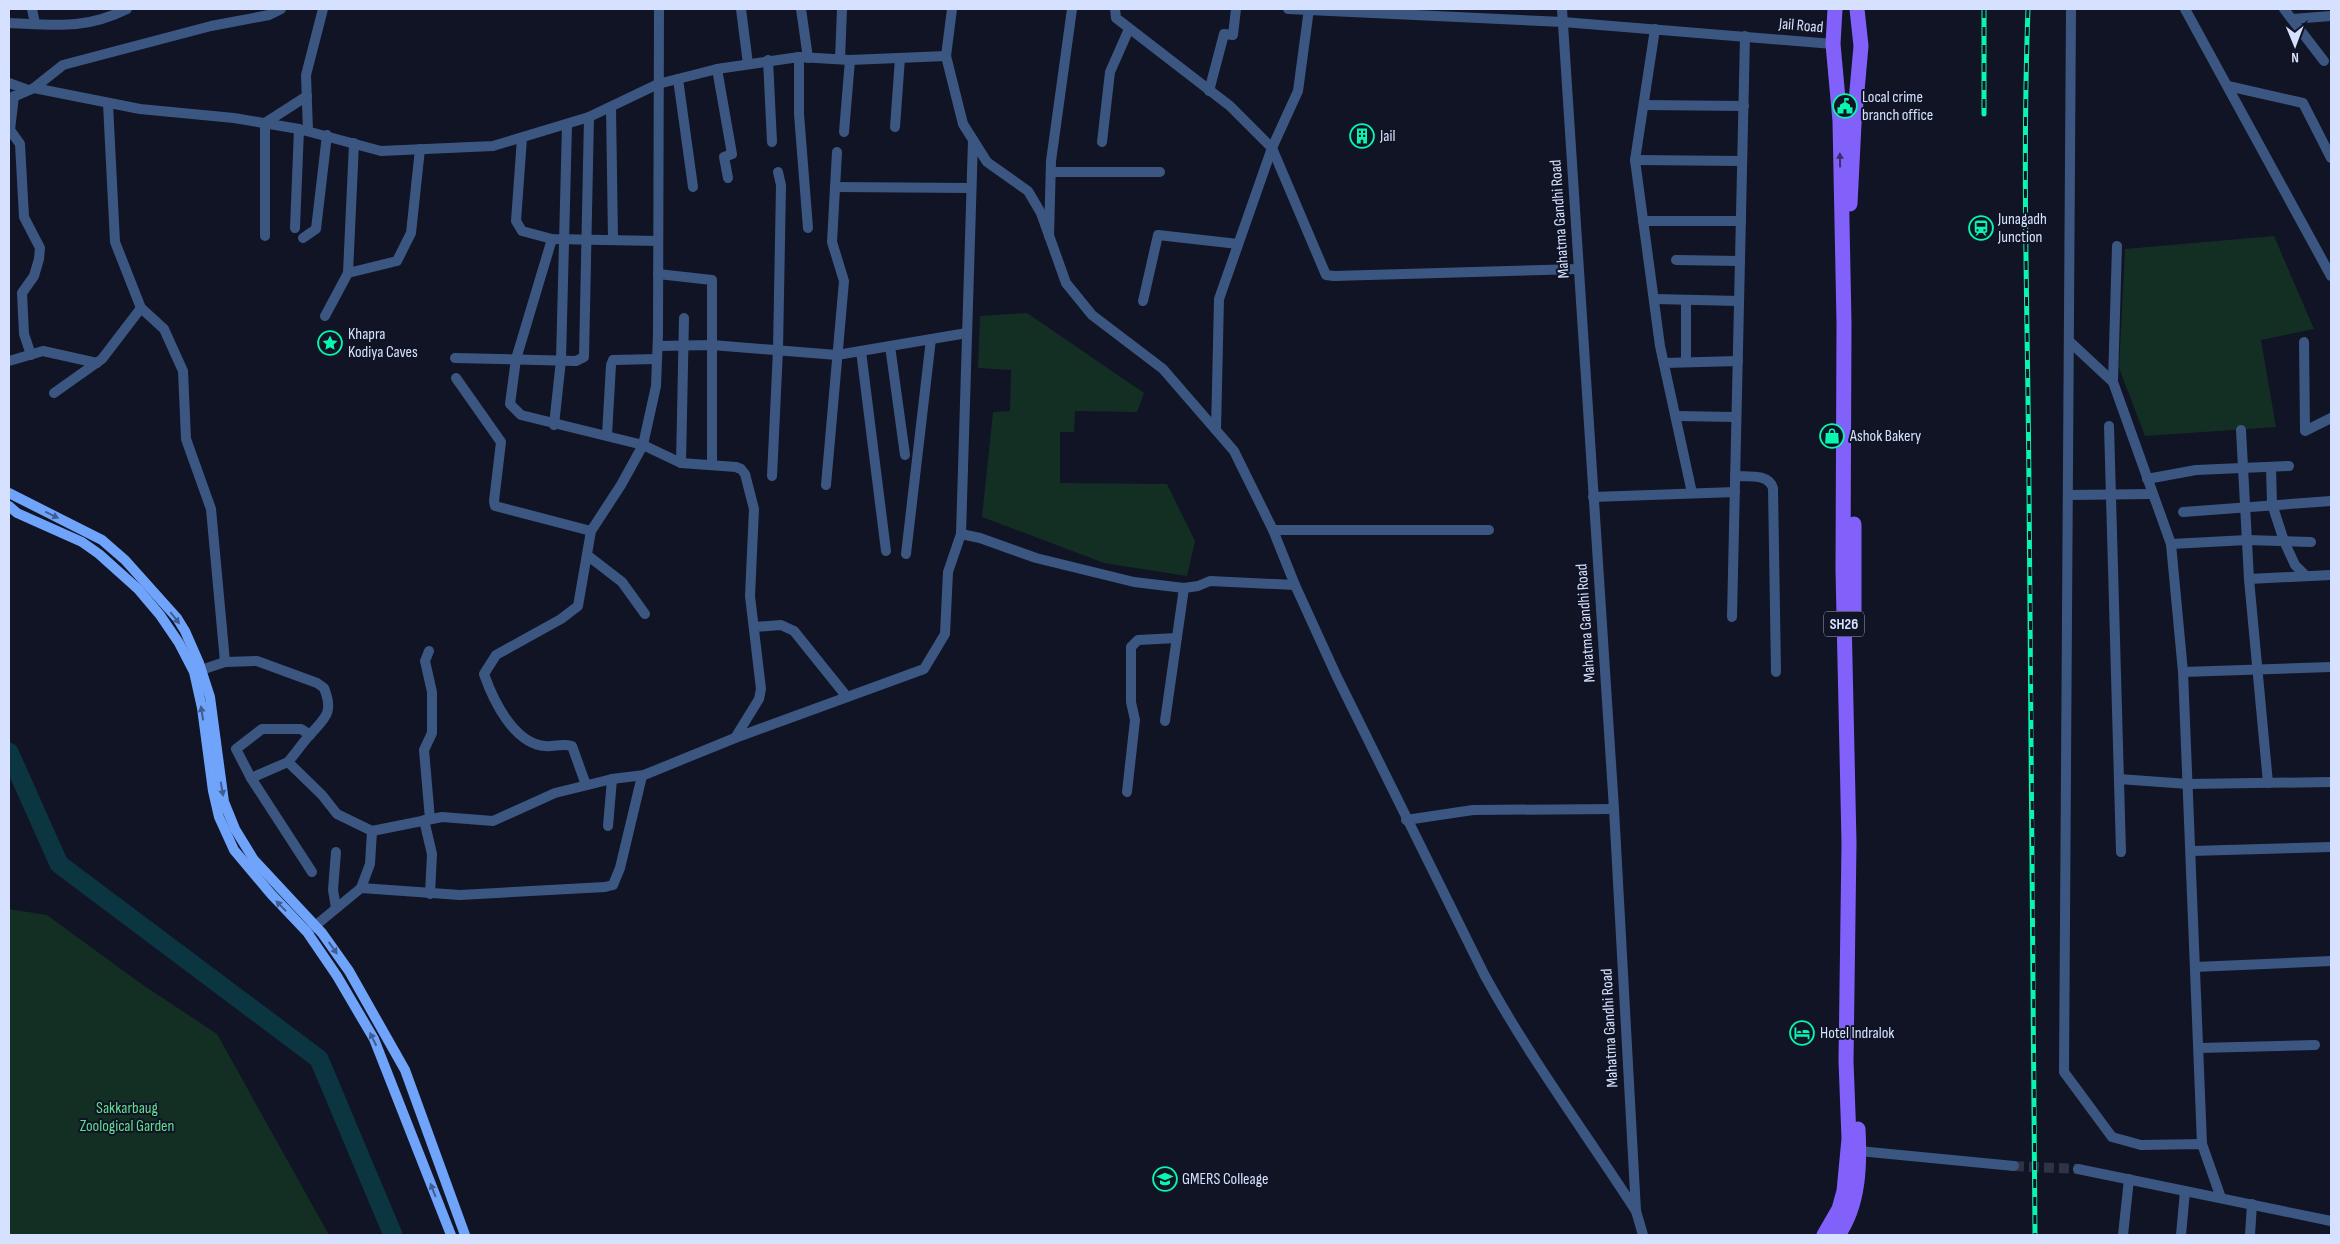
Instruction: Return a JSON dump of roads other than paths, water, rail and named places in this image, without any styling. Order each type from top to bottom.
[{"type":"main road","name":"SH26","points":[[1824,1235],[1839,1209],[1844,1191],[1849,1139],[1846,1061],[1849,843],[1843,570],[1844,323],[1840,121],[1833,44],[1835,9]]},
{"type":"main road","name":"SH26","points":[[1838,1235],[1848,1218],[1855,1198],[1859,1152],[1856,1098],[1853,459],[1849,237],[1854,124],[1861,46],[1857,9]]},
{"type":"main road","points":[[1834,69],[1859,68]]},
{"type":"main road","points":[[9,493],[102,540],[125,560],[176,618],[185,631],[198,671],[213,791],[219,817],[234,850],[270,894],[311,929],[349,971],[405,1070],[465,1235]]},
{"type":"main road","points":[[9,506],[18,513],[82,542],[99,554],[138,589],[160,615],[198,671]]},
{"type":"main road","points":[[311,929],[374,1039],[451,1235]]},
{"type":"street","points":[[32,9],[35,24]]},
{"type":"street","points":[[9,23],[74,26],[113,16],[127,9]]},
{"type":"street","points":[[31,355],[24,334],[21,303],[22,293],[34,276],[40,248],[24,217],[20,144],[10,130],[11,97],[31,89],[63,65],[211,26],[269,15],[280,9]]},
{"type":"street","points":[[295,228],[307,96],[306,75],[323,9]]},
{"type":"street","points":[[586,785],[572,746],[563,744],[545,747],[519,736],[491,694],[484,674],[496,655],[561,619],[578,606],[592,531],[621,485],[643,444],[656,386],[658,346],[659,9]]},
{"type":"street","points":[[741,9],[748,64]]},
{"type":"street","points":[[801,9],[804,57],[799,114],[808,228]]},
{"type":"street","points":[[842,9],[845,60],[844,132]]},
{"type":"street","points":[[952,9],[946,56],[962,124],[987,162],[1028,191],[1041,213],[1066,283],[1092,315],[1163,369],[1234,451],[1273,530],[1295,585],[1406,820],[1506,1016],[1636,1212]]},
{"type":"street","points":[[1049,238],[1051,172],[1072,9]]},
{"type":"street","points":[[1115,9],[1116,18],[1209,92],[1230,106],[1272,148],[1326,275],[1578,269]]},
{"type":"street","points":[[1209,92],[1224,34],[1233,35],[1236,9]]},
{"type":"street","name":"Jail Road","points":[[1288,9],[1346,10],[1563,22],[1833,44]]},
{"type":"street","name":"Mahatma Gandhi Road","points":[[1562,9],[1614,809],[1636,1212],[1643,1235]]},
{"type":"street","points":[[2071,9],[2064,1072],[2112,1137],[2141,1145],[2202,1144]]},
{"type":"street","points":[[2185,9],[2331,276]]},
{"type":"street","points":[[2284,9],[2324,62]]},
{"type":"street","points":[[1216,430],[1219,299],[1272,148],[1298,91],[1309,10]]},
{"type":"street","points":[[2292,19],[2331,16]]},
{"type":"street","points":[[1102,142],[1110,72],[1129,29]]},
{"type":"street","points":[[1655,29],[1635,160],[1664,363],[1692,493]]},
{"type":"street","points":[[1732,617],[1745,36]]},
{"type":"street","points":[[9,83],[108,104],[265,123],[304,130],[381,151],[493,146],[567,125],[611,107],[658,84],[717,69],[768,60],[804,57],[845,60],[946,56]]},
{"type":"street","points":[[895,127],[900,58]]},
{"type":"street","points":[[768,60],[772,142]]},
{"type":"street","points":[[717,69],[732,154],[724,157],[728,178]]},
{"type":"street","points":[[678,79],[693,188]]},
{"type":"street","points":[[2228,86],[2303,103],[2331,158]]},
{"type":"street","points":[[265,123],[307,96]]},
{"type":"street","points":[[108,104],[115,242],[141,308],[164,329],[182,370],[186,439],[211,510],[225,662]]},
{"type":"street","points":[[1644,105],[1744,106]]},
{"type":"street","points":[[611,107],[613,240]]},
{"type":"street","points":[[455,358],[576,361],[584,357],[588,117]]},
{"type":"street","points":[[265,123],[265,236]]},
{"type":"street","points":[[554,425],[561,360],[567,125]]},
{"type":"street","points":[[303,238],[316,229],[327,135]]},
{"type":"street","points":[[522,138],[516,222],[522,231],[552,239],[564,240],[658,241]]},
{"type":"street","points":[[288,762],[322,795],[337,814],[372,831],[442,817],[493,821],[555,793],[612,779],[642,776],[736,738],[924,670],[945,634],[948,572],[962,534],[973,140]]},
{"type":"street","points":[[325,316],[348,273],[354,143]]},
{"type":"street","points":[[348,273],[398,261],[411,234],[420,149]]},
{"type":"street","points":[[826,485],[844,281],[832,242],[838,152]]},
{"type":"street","points":[[1635,160],[1742,161]]},
{"type":"street","points":[[772,476],[778,350],[781,185],[778,172]]},
{"type":"street","points":[[1051,172],[1160,172]]},
{"type":"street","points":[[835,187],[972,188]]},
{"type":"street","points":[[1643,221],[1741,221]]},
{"type":"street","points":[[1143,301],[1158,235],[1238,244]]},
{"type":"street","points":[[552,239],[516,359],[510,404],[521,415],[554,425],[643,444],[681,463],[712,464],[741,469],[754,509],[750,596],[761,695],[736,738]]},
{"type":"street","points":[[2116,246],[2113,382],[2171,544],[2183,672],[2202,1144],[2221,1198]]},
{"type":"street","points":[[1676,260],[1740,261]]},
{"type":"street","points":[[658,274],[712,280],[712,464]]},
{"type":"street","points":[[1655,299],[1739,300]]},
{"type":"street","points":[[1686,300],[1686,362]]},
{"type":"street","points":[[54,393],[97,363],[141,308]]},
{"type":"street","points":[[681,463],[684,318]]},
{"type":"street","points":[[658,346],[712,346],[837,355],[967,333]]},
{"type":"street","points":[[906,554],[931,339]]},
{"type":"street","points":[[2070,342],[2113,382]]},
{"type":"street","points":[[2304,342],[2306,431],[2331,418]]},
{"type":"street","points":[[890,346],[905,455]]},
{"type":"street","points":[[861,351],[886,551]]},
{"type":"street","points":[[9,361],[48,352],[97,363]]},
{"type":"street","points":[[607,435],[610,364],[613,360],[657,359]]},
{"type":"street","points":[[1664,363],[1738,361]]},
{"type":"street","points":[[456,378],[501,442],[495,506],[592,531]]},
{"type":"street","points":[[1676,416],[1736,417]]},
{"type":"street","points":[[2109,426],[2109,495],[2121,852]]},
{"type":"street","points":[[2241,430],[2249,579],[2268,784]]},
{"type":"street","points":[[2147,479],[2196,470],[2289,466]]},
{"type":"street","points":[[2271,467],[2272,504],[2284,541],[2295,565],[2306,576]]},
{"type":"street","points":[[1735,476],[1764,478],[1771,482],[1773,488],[1776,672]]},
{"type":"street","points":[[1593,497],[1735,492]]},
{"type":"street","points":[[2069,495],[2152,494]]},
{"type":"street","points":[[2183,512],[2272,504],[2331,502]]},
{"type":"street","points":[[1273,530],[1489,530]]},
{"type":"street","points":[[962,534],[980,538],[1036,558],[1117,578],[1184,588],[1198,586],[1210,581],[1295,585]]},
{"type":"street","points":[[2171,544],[2247,540],[2311,542]]},
{"type":"street","points":[[587,555],[622,582],[645,614]]},
{"type":"street","points":[[2249,579],[2331,575]]},
{"type":"street","points":[[1165,721],[1184,588]]},
{"type":"street","points":[[754,627],[780,625],[794,631],[847,697]]},
{"type":"street","points":[[1127,792],[1135,720],[1130,702],[1131,647],[1138,640],[1177,638]]},
{"type":"street","points":[[429,651],[425,660],[432,692],[432,733],[424,750],[427,820],[432,854],[430,894]]},
{"type":"street","points":[[198,671],[225,662],[257,661],[317,683],[324,688],[328,714],[323,723],[310,735],[288,762],[251,778]]},
{"type":"street","points":[[2183,672],[2331,667]]},
{"type":"street","points":[[310,735],[301,729],[262,729],[236,749],[251,778],[312,872]]},
{"type":"street","points":[[361,888],[460,895],[613,885],[620,868],[642,776]]},
{"type":"street","points":[[608,826],[612,779]]},
{"type":"street","points":[[2118,779],[2188,784],[2331,782]]},
{"type":"street","points":[[1406,820],[1473,810],[1614,809]]},
{"type":"street","points":[[311,929],[361,888],[370,864],[372,831]]},
{"type":"street","points":[[2190,851],[2331,847]]},
{"type":"street","points":[[336,852],[333,890],[336,908]]},
{"type":"street","points":[[2195,966],[2331,961]]},
{"type":"street","points":[[2199,1048],[2315,1045]]},
{"type":"street","points":[[1859,1152],[2014,1166]]},
{"type":"street","points":[[2078,1169],[2331,1221]]},
{"type":"street","points":[[2123,1235],[2129,1179]]},
{"type":"street","points":[[2181,1235],[2184,1191]]},
{"type":"street","points":[[2250,1235],[2252,1204]]},
{"type":"waterway","points":[[9,752],[59,864],[319,1059],[393,1235]]},
{"type":"tunnel","points":[[2014,1166],[2078,1169]]},
{"type":"railway","points":[[1984,9],[1984,114]]},
{"type":"railway","points":[[2028,9],[2025,189],[2035,1235]]},
{"type":"place","name":"Local crime branch office","points":[[1845,106]]},
{"type":"place","name":"Jail","points":[[1362,136]]},
{"type":"place","name":"Junagadh Junction","points":[[1981,228]]},
{"type":"place","name":"Khapra Kodiya Caves","points":[[330,343]]},
{"type":"place","name":"Ashok Bakery","points":[[1832,436]]},
{"type":"place","name":"Hotel Indralok","points":[[1802,1033]]},
{"type":"place","name":"GMERS Colleage","points":[[1165,1179]]},
{"type":"park label","name":"Sakkarbaug Zoological Garden","points":[[127,1117]]}]
